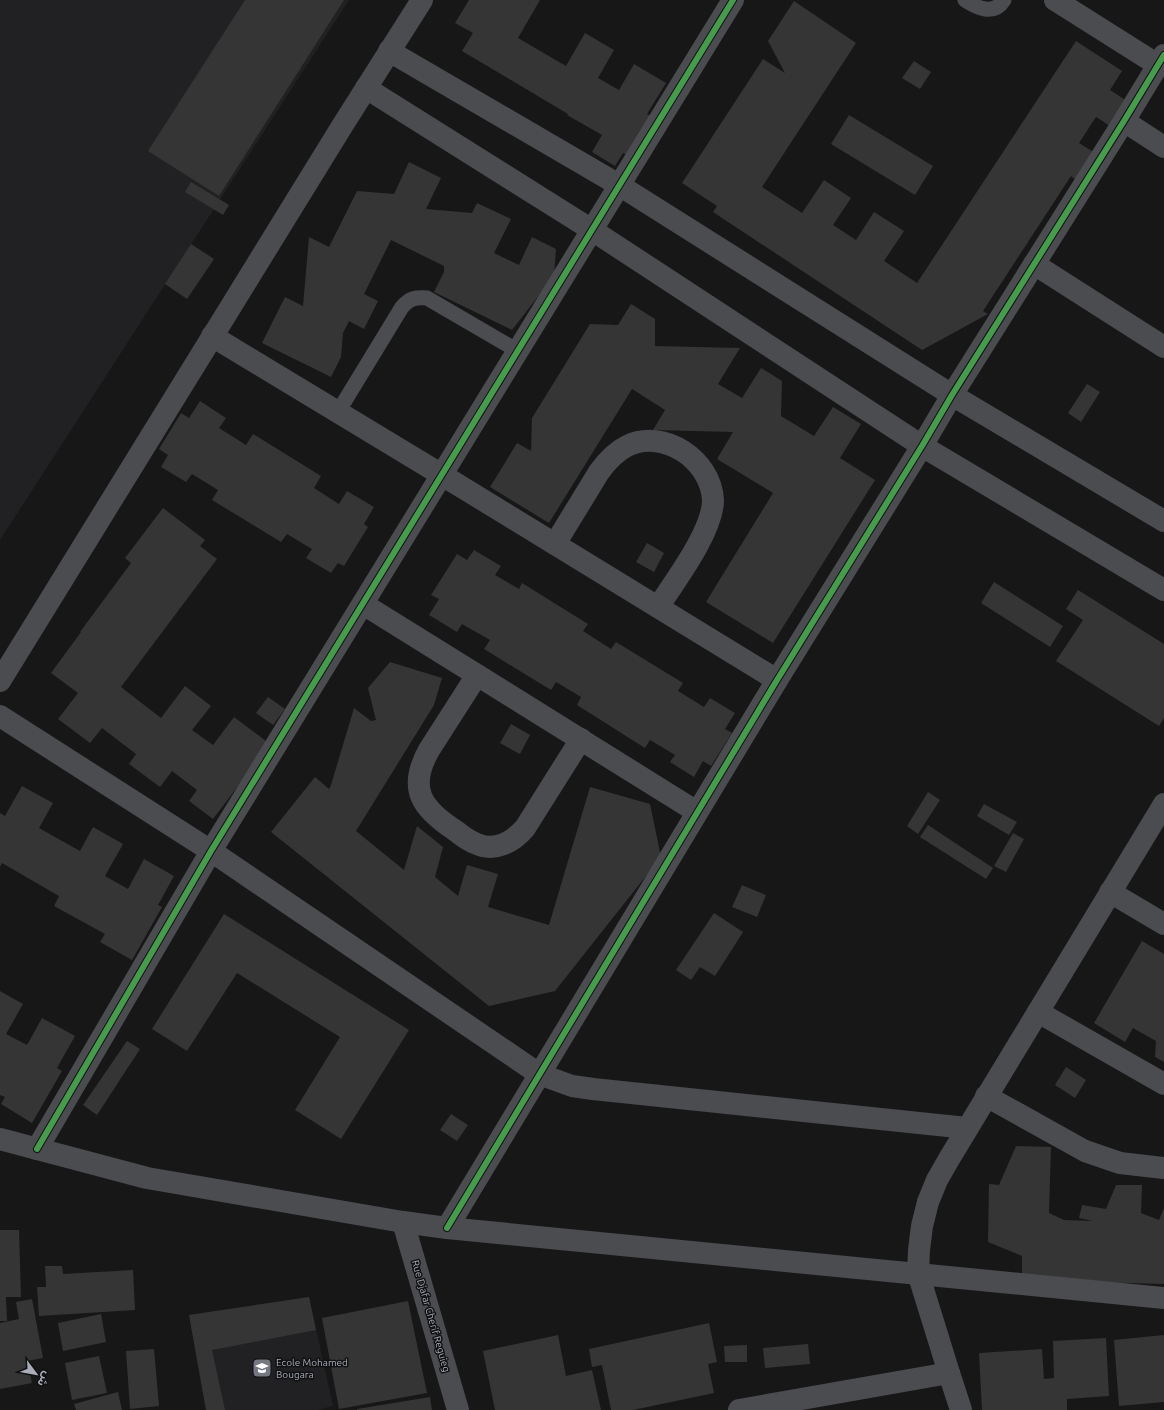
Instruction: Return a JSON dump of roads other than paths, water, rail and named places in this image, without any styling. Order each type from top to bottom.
[{"type":"street","points":[[0,681],[212,336],[422,0]]},
{"type":"street","points":[[37,1149],[211,851],[733,0]]},
{"type":"street","points":[[447,1228],[777,680],[952,395],[1161,60],[1055,0]]},
{"type":"street","points":[[390,51],[619,186],[952,395],[1164,521]]},
{"type":"street","points":[[366,88],[592,230],[922,446],[1164,590]]},
{"type":"street","points":[[1124,121],[1164,147]]},
{"type":"street","points":[[1034,264],[1164,347]]},
{"type":"street","points":[[212,336],[777,680]]},
{"type":"street","points":[[555,544],[599,472],[616,452],[628,445],[641,441],[662,442],[682,450],[699,464],[710,482],[713,501],[710,515],[700,541],[658,608]]},
{"type":"street","points":[[363,604],[697,812]]},
{"type":"street","points":[[477,675],[422,762],[419,775],[419,788],[423,801],[430,812],[440,821],[477,845],[488,847],[499,846],[509,843],[518,836],[525,828],[581,739]]},
{"type":"street","points":[[0,716],[211,851],[539,1074],[572,1086],[593,1089],[967,1128]]},
{"type":"street","points":[[961,1410],[918,1273],[922,1226],[928,1202],[937,1180],[967,1128],[1164,804]]},
{"type":"street","points":[[1110,892],[1164,924]]},
{"type":"street","points":[[1038,1012],[1164,1084]]},
{"type":"street","points":[[986,1096],[1085,1151],[1120,1163],[1164,1168]]},
{"type":"street","points":[[0,1139],[147,1178],[403,1222],[447,1228],[1164,1298]]},
{"type":"street","name":"Rue Djafar Cherif Reguieg","points":[[403,1222],[458,1410]]},
{"type":"street","points":[[739,1410],[949,1373]]},
{"type":"lane","points":[[965,0],[979,8],[987,10],[1003,3],[1004,0]]},
{"type":"lane","points":[[338,412],[402,307],[408,300],[415,297],[427,298],[518,351]]},
{"type":"place","name":"Ecole Mohamed Bougara","points":[[262,1368]]}]
